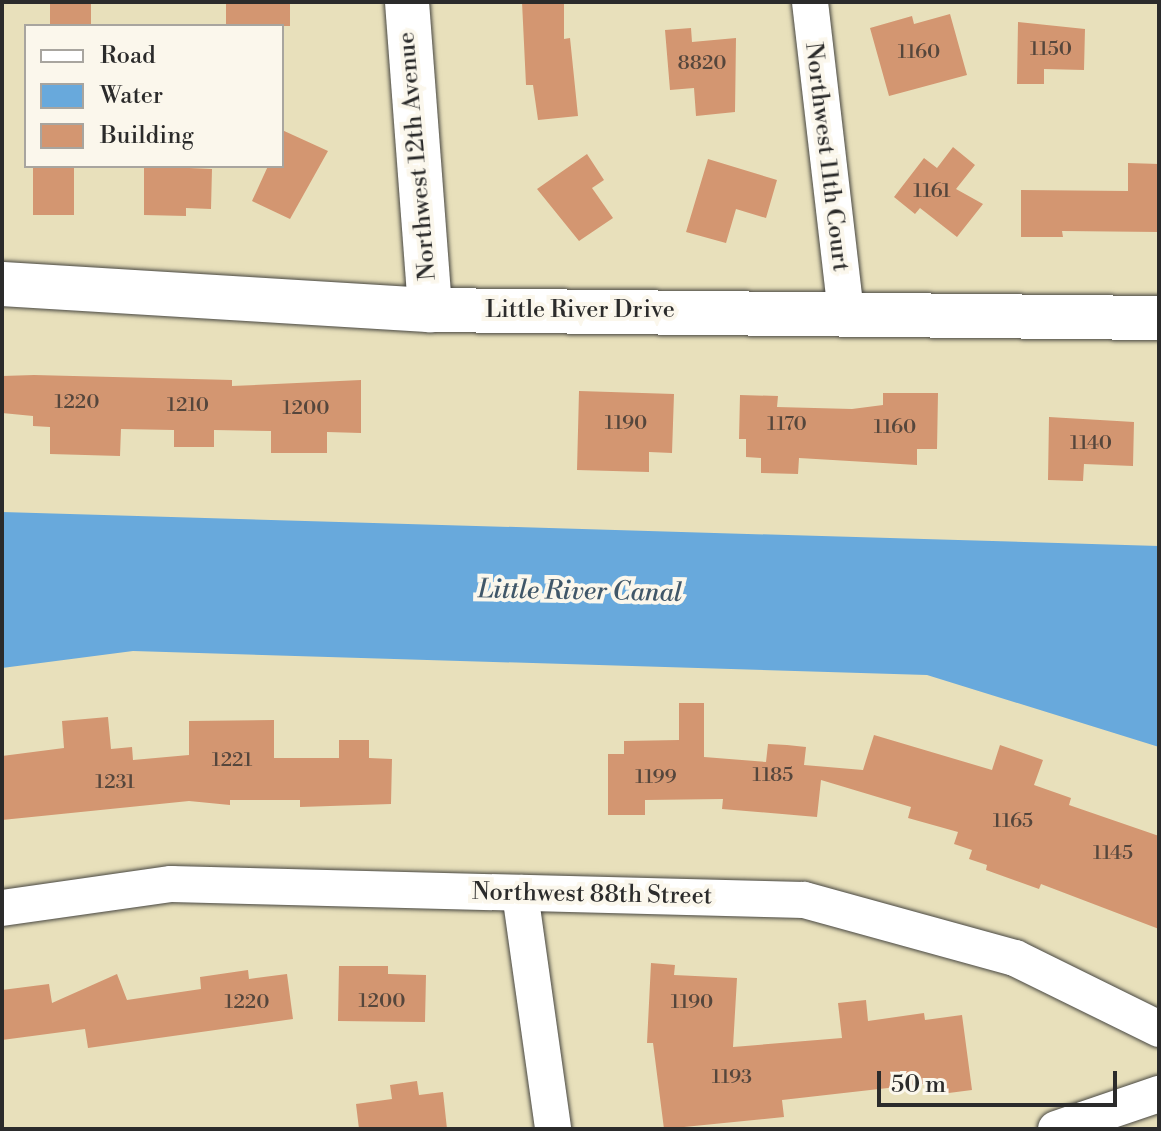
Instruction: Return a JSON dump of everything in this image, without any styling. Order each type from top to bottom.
[{"type":"street","name":"Northwest 12th Avenue","points":[[407,2],[430,310]]},
{"type":"street","name":"Northwest 11th Court","points":[[810,2],[846,313]]},
{"type":"street","name":"Little River Drive","points":[[2,284],[430,310],[1159,318]]},
{"type":"street","name":"Northwest 88th Street","points":[[2,908],[171,884],[804,900],[1015,958],[1159,1029]]},
{"type":"street","points":[[520,893],[553,1129]]},
{"type":"street","points":[[1056,1129],[1159,1094]]},
{"type":"water","name":"Little River Canal","points":[[2,512],[1159,546],[1159,747],[927,675],[133,651],[2,668]]},
{"type":"building","points":[[50,2],[91,2],[91,24],[50,24]]},
{"type":"building","points":[[226,2],[290,2],[290,26],[226,24]]},
{"type":"building","points":[[522,2],[564,2],[564,39],[570,38],[578,116],[538,120],[533,85],[526,85]]},
{"type":"building","points":[[950,14],[967,75],[889,96],[870,28],[912,16],[914,24]]},
{"type":"building","points":[[1018,22],[1085,29],[1084,70],[1044,69],[1044,84],[1017,84]]},
{"type":"building","points":[[691,28],[692,42],[736,38],[735,112],[696,116],[694,88],[670,90],[665,30]]},
{"type":"building","points":[[284,131],[328,151],[290,219],[252,201],[267,168],[284,168]]},
{"type":"building","points":[[953,147],[975,165],[956,189],[983,204],[957,237],[920,208],[915,214],[894,197],[924,158],[937,168]]},
{"type":"building","points":[[587,154],[604,180],[592,188],[613,218],[579,241],[537,189]]},
{"type":"building","points":[[708,159],[777,180],[766,218],[736,209],[726,243],[686,232]]},
{"type":"building","points":[[1128,163],[1159,164],[1159,232],[1062,231],[1063,237],[1021,237],[1021,190],[1128,191]]},
{"type":"building","points":[[33,168],[74,168],[74,215],[33,215]]},
{"type":"building","points":[[144,168],[212,169],[211,209],[186,208],[186,216],[144,215]]},
{"type":"building","points":[[2,376],[232,380],[232,386],[361,380],[361,433],[327,432],[327,453],[271,453],[271,431],[214,430],[214,447],[174,447],[174,430],[121,429],[120,456],[50,454],[50,427],[33,426],[33,416],[2,413]]},
{"type":"building","points":[[579,391],[674,394],[672,453],[649,452],[649,472],[577,470]]},
{"type":"building","points":[[883,393],[938,393],[937,449],[917,449],[917,465],[799,458],[798,474],[761,473],[761,458],[746,457],[746,439],[739,439],[740,395],[778,396],[777,407],[852,409],[883,405]]},
{"type":"building","points":[[1049,417],[1134,422],[1133,466],[1084,464],[1083,481],[1048,480]]},
{"type":"building","points":[[679,703],[704,703],[704,757],[766,762],[768,744],[787,745],[806,747],[804,765],[863,770],[874,735],[992,770],[1000,745],[1043,760],[1034,785],[1071,798],[1069,805],[1159,836],[1159,929],[1041,884],[1039,889],[986,870],[987,865],[969,859],[972,850],[954,844],[958,832],[908,818],[911,807],[821,780],[817,817],[722,809],[723,799],[645,800],[645,815],[608,815],[608,754],[624,754],[624,741],[679,740]]},
{"type":"building","points":[[108,717],[111,749],[132,747],[133,760],[189,755],[189,721],[274,720],[274,758],[339,758],[339,740],[369,740],[369,758],[392,759],[391,804],[300,807],[300,800],[230,800],[230,805],[189,801],[2,820],[2,756],[64,748],[62,721]]},
{"type":"building","points":[[651,963],[675,965],[674,975],[737,978],[733,1047],[842,1038],[838,1003],[866,1000],[868,1021],[924,1013],[925,1020],[962,1015],[972,1090],[933,1095],[932,1083],[782,1100],[784,1117],[664,1129],[653,1043],[647,1043]]},
{"type":"building","points":[[339,966],[388,966],[388,974],[426,975],[425,1022],[338,1021]]},
{"type":"building","points":[[248,970],[249,979],[287,974],[293,1019],[88,1048],[85,1029],[2,1040],[2,990],[49,984],[52,1003],[117,974],[127,1000],[201,989],[200,977]]},
{"type":"building","points":[[417,1081],[419,1095],[443,1092],[447,1129],[359,1129],[356,1104],[392,1099],[390,1085]]}]
